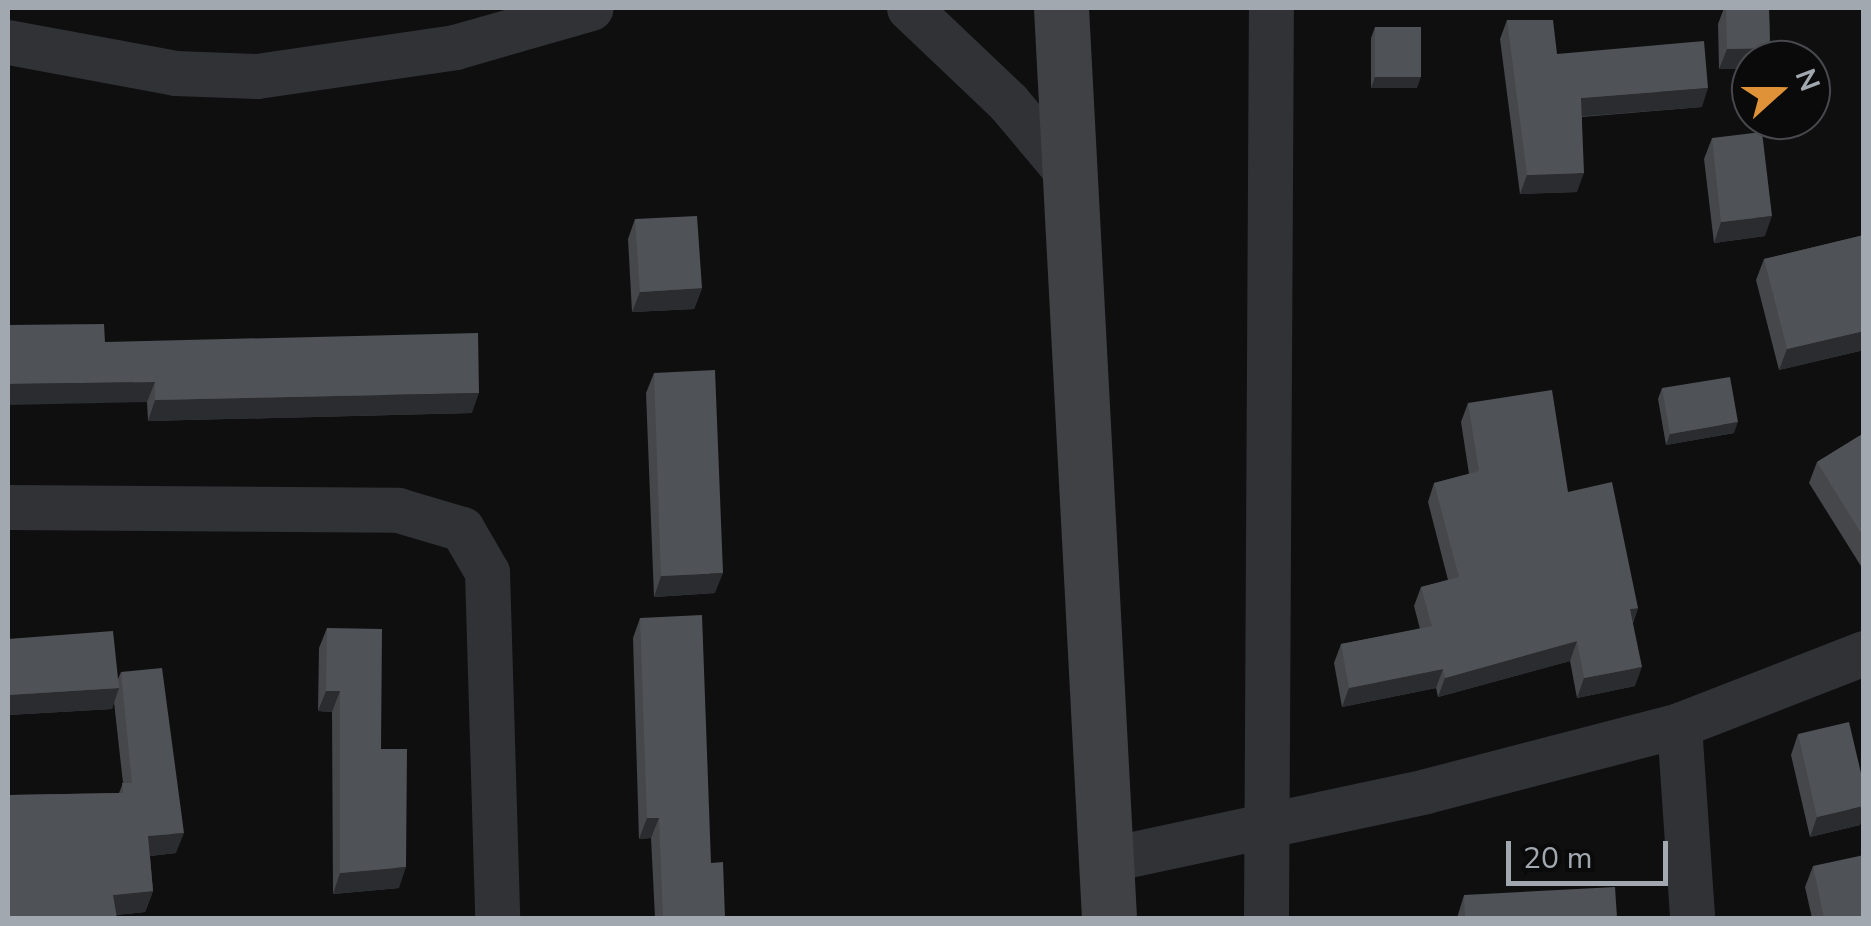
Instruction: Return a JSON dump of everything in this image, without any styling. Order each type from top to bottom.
[{"type":"street","points":[[8,42],[175,73],[257,76],[455,48],[590,8]]},
{"type":"street","points":[[909,8],[1008,102],[1071,177]]},
{"type":"street","points":[[1061,8],[1110,859],[1109,918]]},
{"type":"street","points":[[1266,918],[1271,8]]},
{"type":"street","points":[[8,507],[398,510],[462,528],[487,572],[498,918]]},
{"type":"street","points":[[1110,859],[1264,822],[1426,792],[1680,725],[1864,654]]},
{"type":"street","points":[[1680,725],[1692,918]]},
{"type":"building","points":[[1726,8],[1769,8],[1770,40],[1731,40],[1731,49],[1727,49]]},
{"type":"building","points":[[1507,20],[1553,20],[1557,54],[1704,41],[1708,88],[1581,98],[1584,173],[1527,175]]},
{"type":"building","points":[[1375,27],[1421,27],[1421,77],[1375,77]]},
{"type":"building","points":[[1731,136],[1731,140],[1763,140],[1772,216],[1721,222],[1712,138]]},
{"type":"building","points":[[697,216],[702,288],[640,292],[635,219]]},
{"type":"building","points":[[1864,235],[1864,331],[1787,349],[1764,259]]},
{"type":"building","points":[[104,324],[105,342],[478,333],[479,393],[155,400],[155,382],[8,384],[8,325]]},
{"type":"building","points":[[715,370],[723,573],[661,576],[654,373]]},
{"type":"building","points":[[1730,377],[1738,422],[1670,434],[1662,388]]},
{"type":"building","points":[[1552,390],[1568,492],[1612,482],[1638,608],[1630,609],[1642,667],[1584,678],[1577,641],[1445,678],[1443,669],[1349,688],[1341,644],[1432,626],[1421,587],[1459,577],[1434,483],[1479,471],[1468,403]]},
{"type":"building","points":[[1864,433],[1864,538],[1817,462]]},
{"type":"building","points":[[702,615],[711,863],[723,862],[725,918],[663,918],[659,818],[647,818],[640,618]]},
{"type":"building","points":[[327,628],[382,629],[381,749],[407,749],[406,867],[340,873],[340,691],[326,691]]},
{"type":"building","points":[[113,631],[119,688],[8,695],[8,639]]},
{"type":"building","points":[[162,668],[184,833],[148,836],[153,891],[113,895],[117,918],[8,918],[10,795],[123,793],[122,783],[132,783],[121,672]]},
{"type":"building","points":[[1849,722],[1864,786],[1864,806],[1817,817],[1798,734]]},
{"type":"building","points":[[1864,855],[1864,918],[1824,918],[1813,866]]},
{"type":"building","points":[[1615,887],[1617,918],[1465,918],[1464,895]]}]
